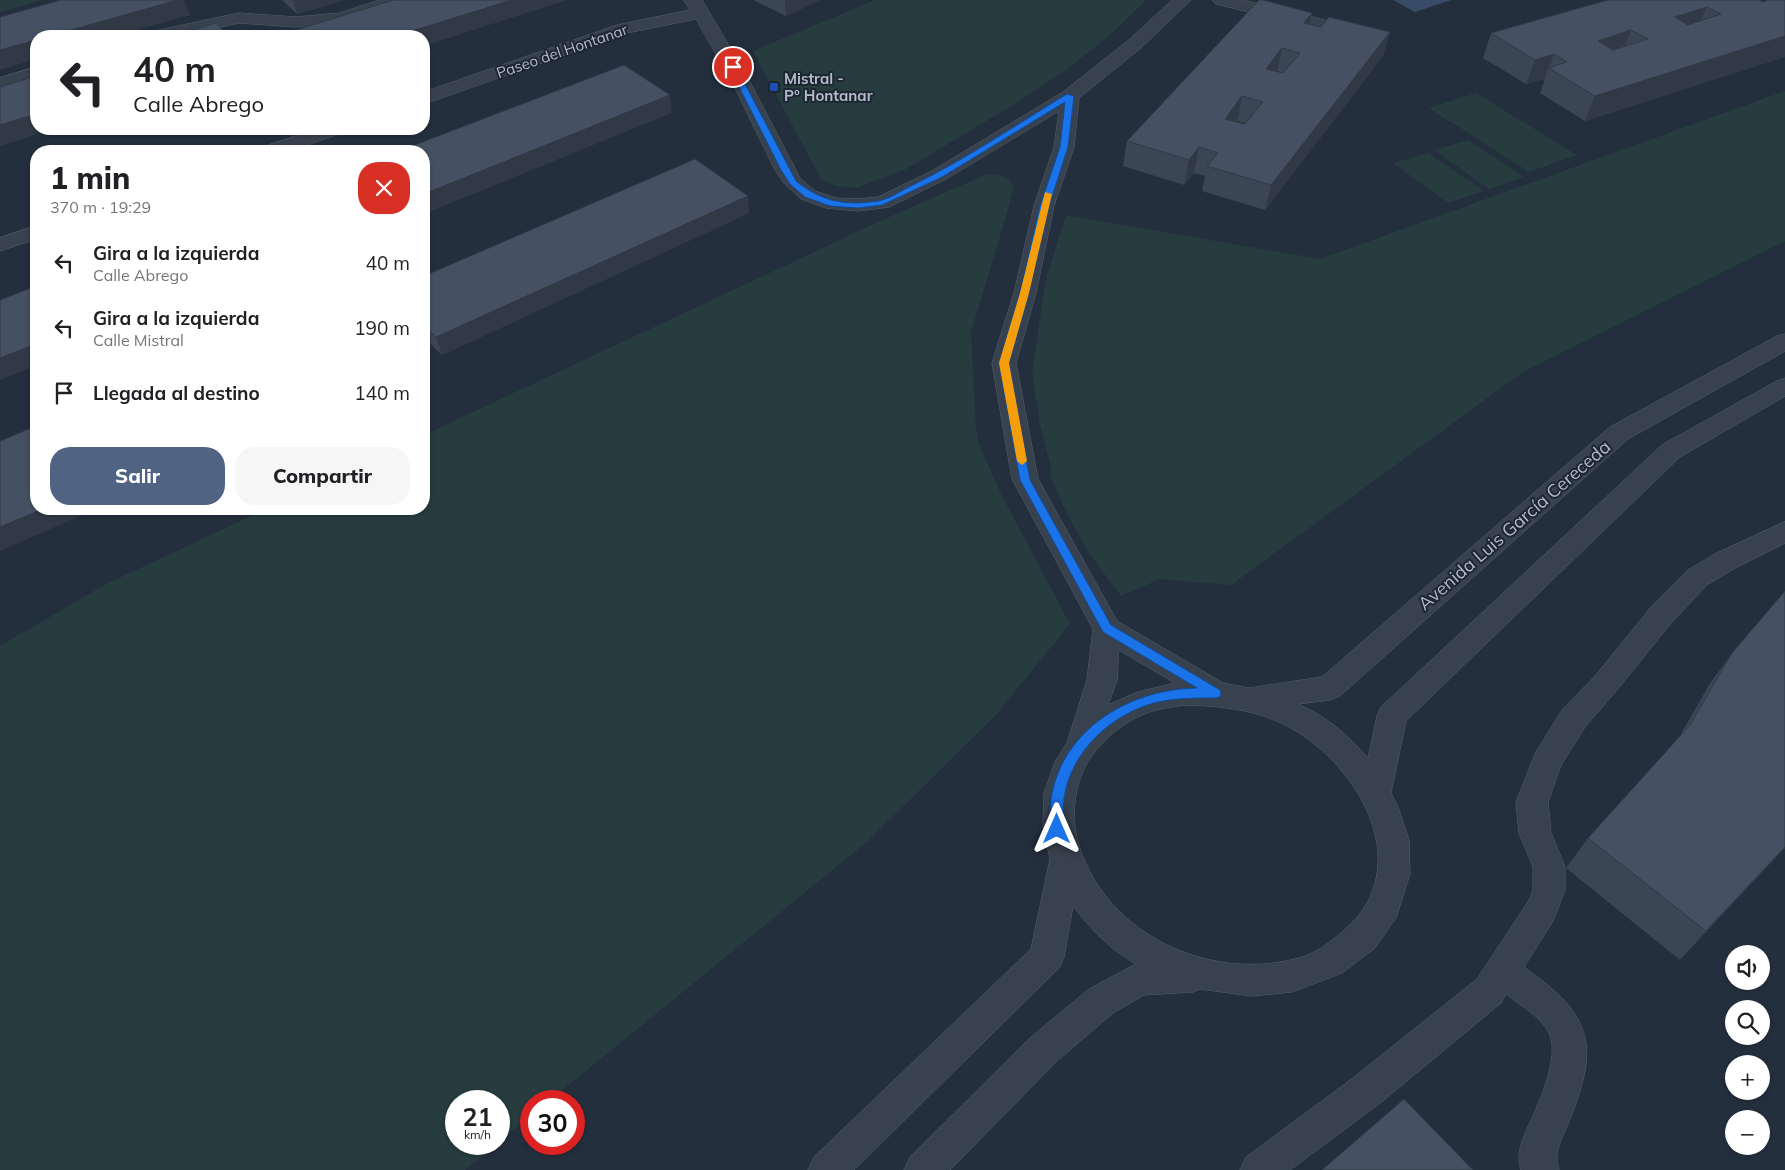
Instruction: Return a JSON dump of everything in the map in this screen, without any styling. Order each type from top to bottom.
[{"type":"street","points":[[184,30],[239,18],[296,22],[341,18],[397,0]]},
{"type":"street","points":[[697,7],[740,80],[785,170],[793,182],[808,195],[833,204],[858,205],[882,203],[939,175],[1070,96],[1136,44],[1182,0]]},
{"type":"street","points":[[1222,0],[1368,36]]},
{"type":"street","name":"Paseo del Hontanar","points":[[430,96],[623,29],[697,7]]},
{"type":"street","points":[[0,84],[30,74]]},
{"type":"street","points":[[1070,96],[1064,147],[1044,206],[1025,293],[1004,363],[1025,480],[1107,629],[1215,693]]},
{"type":"street","points":[[288,145],[317,135]]},
{"type":"street","points":[[0,245],[30,234]]},
{"type":"street","name":"Avenida Luis García Cereceda","points":[[1248,698],[1330,688],[1619,433],[1785,341]]},
{"type":"street","points":[[1376,792],[1392,716],[1670,452],[1785,386]]},
{"type":"street","points":[[1259,1170],[1366,1091],[1489,991],[1541,910],[1550,890],[1550,867],[1535,833],[1532,802],[1547,762],[1574,718],[1606,683],[1662,614],[1698,577],[1727,560],[1785,532]]},
{"type":"street","points":[[1079,746],[1100,726],[1124,710],[1153,699],[1185,693],[1215,693],[1248,698],[1279,709],[1308,723],[1335,742],[1358,766],[1376,792],[1388,819],[1394,849],[1393,878],[1384,906],[1369,931],[1346,952],[1317,969],[1281,979],[1243,981],[1204,975],[1167,963],[1132,944],[1104,919],[1081,891],[1066,860],[1057,829],[1058,799],[1065,771],[1079,746],[1102,680],[1107,629]]},
{"type":"street","points":[[827,1170],[1047,957],[1066,860]]},
{"type":"street","points":[[1502,971],[1539,998],[1563,1024],[1569,1043],[1561,1098],[1541,1142],[1536,1160],[1540,1170]]},
{"type":"street","points":[[923,1170],[1043,1050],[1101,1001],[1140,980],[1204,975]]},
{"type":"green space","points":[[0,0],[43,0],[0,12]]},
{"type":"green space","points":[[875,0],[1146,0],[1109,36],[1066,70],[1016,103],[906,169],[857,188],[835,186],[821,179],[753,51]]},
{"type":"green space","points":[[1785,91],[1785,241],[1523,372],[1231,585],[1160,579],[1121,596],[1088,552],[1065,510],[1051,478],[1051,467],[1040,425],[1032,373],[1045,283],[1066,215],[1320,259]]},
{"type":"green space","points":[[1476,93],[1577,155],[1529,172],[1429,108]]},
{"type":"green space","points":[[1468,140],[1524,177],[1489,189],[1434,150]]},
{"type":"green space","points":[[1428,153],[1484,191],[1448,203],[1393,163]]},
{"type":"green space","points":[[987,174],[999,175],[1006,178],[1014,186],[971,332],[976,429],[979,444],[1001,494],[1070,624],[995,716],[868,841],[562,1090],[520,1090],[520,1125],[510,1133],[510,1090],[445,1090],[445,1155],[483,1155],[465,1170],[0,1170],[0,646],[106,584],[253,515],[430,515],[430,432],[880,221]]},
{"type":"water","points":[[1393,0],[1451,0],[1415,12]]},
{"type":"building","points":[[61,0],[178,0],[71,30],[30,30],[30,42],[0,50],[0,17]]},
{"type":"building","points":[[394,0],[512,0],[415,30],[295,30]]},
{"type":"building","points":[[1259,0],[1312,13],[1304,23],[1321,27],[1329,17],[1390,32],[1271,185],[1207,166],[1218,153],[1199,147],[1189,160],[1127,141]],"holes":[[[1282,48],[1300,53],[1283,73],[1266,69]],[[1242,96],[1263,102],[1245,124],[1225,119]]]},
{"type":"building","points":[[1608,0],[1760,0],[1763,2],[1768,0],[1785,0],[1785,36],[1595,96],[1549,68],[1567,62],[1554,54],[1535,60],[1491,33]],"holes":[[[1707,7],[1721,14],[1688,25],[1675,17]],[[1631,30],[1648,39],[1613,50],[1598,41]]]},
{"type":"building","points":[[216,23],[222,30],[192,30]]},
{"type":"building","points":[[624,65],[670,95],[430,192],[430,145],[415,145]]},
{"type":"building","points":[[30,78],[30,116],[0,125],[0,87]]},
{"type":"building","points":[[695,159],[748,196],[436,337],[430,331],[430,273]]},
{"type":"building","points":[[30,288],[30,346],[0,358],[0,300]]},
{"type":"building","points":[[30,428],[30,514],[0,527],[0,441]]},
{"type":"building","points":[[1785,591],[1785,847],[1706,931],[1588,838],[1690,725],[1732,653]]},
{"type":"building","points":[[1404,1099],[1473,1170],[1322,1170]]},
{"type":"slow traffic","points":[[1022,461],[1004,363],[1025,293],[1048,194]]},
{"type":"place","name":"Mistral - Pº Hontanar","points":[[774,87]]},
{"type":"route","points":[[733,67],[785,170],[793,182],[808,195],[833,204],[858,205],[882,203],[939,175],[1070,96],[1064,147],[1044,206],[1025,293],[1004,363],[1025,480],[1107,629],[1215,693],[1185,693],[1153,699],[1124,710],[1100,726],[1079,746],[1065,771],[1058,799],[1057,829]]}]
